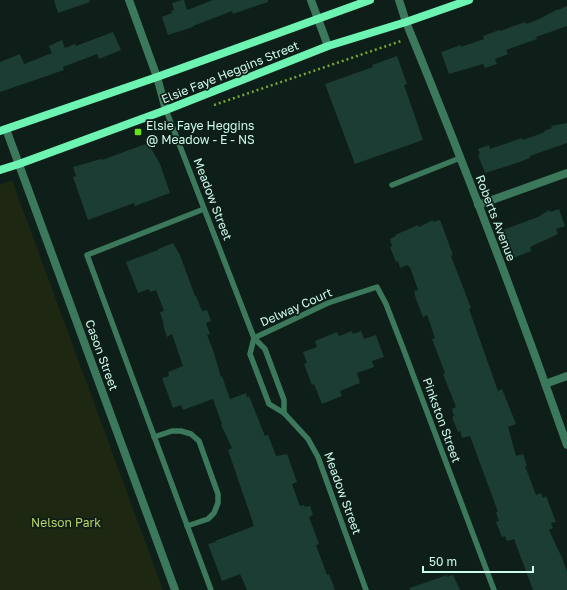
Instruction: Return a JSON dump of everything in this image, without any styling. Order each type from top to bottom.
[{"type":"main road","name":"Elsie Faye Heggins Street","points":[[3,130],[157,77],[370,0]]},
{"type":"main road","name":"Elsie Faye Heggins Street","points":[[0,170],[166,110],[328,46],[406,22],[469,0]]},
{"type":"street","name":"Meadow Street","points":[[129,0],[157,77],[166,110]]},
{"type":"street","points":[[311,0],[328,46]]},
{"type":"street","name":"Roberts Avenue","points":[[399,0],[406,22],[478,205],[567,445]]},
{"type":"street","name":"Cason Street","points":[[3,130],[19,164],[176,590]]},
{"type":"street","points":[[478,205],[567,173]]},
{"type":"street","points":[[545,384],[567,376]]},
{"type":"lane","name":"Meadow Street","points":[[166,110],[254,338],[265,349],[284,400],[284,413]]},
{"type":"lane","points":[[392,185],[460,158]]},
{"type":"lane","points":[[204,209],[87,255],[211,590]]},
{"type":"lane","name":"Pinkston Street","points":[[348,296],[377,287],[386,304],[494,590]]},
{"type":"lane","name":"Delway Court","points":[[254,338],[328,303],[348,296]]},
{"type":"lane","name":"Meadow Street","points":[[254,338],[250,354],[269,404],[284,413],[308,439],[318,457],[366,590]]},
{"type":"lane","points":[[154,437],[172,431],[181,430],[191,434],[199,441],[218,494],[218,504],[214,513],[208,519],[187,526]]},
{"type":"green space","name":"Nelson Park","points":[[12,180],[163,590],[0,590],[0,185]]},
{"type":"building","points":[[54,0],[89,0],[90,2],[58,13]]},
{"type":"building","points":[[184,0],[187,10],[213,0],[268,0],[268,2],[233,14],[232,11],[193,27],[168,35],[162,17],[172,13],[171,11],[174,10],[172,3]]},
{"type":"building","points":[[567,6],[567,26],[506,50],[508,54],[495,59],[497,64],[485,68],[483,64],[449,74],[441,52],[484,39],[483,36],[499,30],[500,31],[525,22],[526,24],[537,20]]},
{"type":"building","points":[[113,32],[121,50],[99,59],[97,54],[63,67],[64,70],[0,92],[0,62],[20,54],[24,64],[52,53],[49,46],[62,40],[65,48],[75,44],[76,46]]},
{"type":"building","points":[[397,56],[407,84],[404,85],[423,140],[355,164],[325,84],[373,67],[372,65]]},
{"type":"building","points":[[567,123],[567,143],[530,156],[530,158],[517,163],[485,173],[478,155],[480,154],[478,149],[489,145],[490,149],[522,138],[523,140],[545,132],[544,131],[552,128],[551,126]]},
{"type":"building","points":[[148,143],[160,164],[170,193],[135,206],[134,203],[88,220],[73,177],[76,176],[73,167],[101,159],[102,160]]},
{"type":"building","points":[[559,209],[565,226],[556,229],[558,234],[530,247],[531,251],[511,259],[500,231],[538,217],[549,210],[550,212]]},
{"type":"building","points":[[433,220],[433,222],[440,220],[498,391],[502,389],[516,424],[508,427],[516,456],[523,454],[527,466],[525,466],[536,495],[541,493],[543,498],[546,496],[556,522],[551,523],[553,528],[549,530],[567,572],[567,590],[533,590],[514,539],[507,541],[505,536],[502,537],[496,522],[499,521],[496,512],[498,512],[470,436],[462,438],[460,431],[458,432],[452,417],[454,416],[452,409],[456,407],[443,374],[445,373],[432,339],[435,338],[427,315],[423,317],[416,299],[414,291],[418,290],[410,267],[408,265],[400,268],[398,261],[396,262],[390,247],[392,246],[390,239],[396,236],[395,235],[418,225],[419,227]]},
{"type":"building","points":[[173,243],[180,255],[202,311],[207,310],[211,321],[206,323],[210,334],[207,335],[230,399],[246,393],[247,397],[249,396],[265,436],[268,435],[276,456],[287,454],[297,482],[292,484],[300,506],[310,506],[313,515],[309,517],[319,544],[316,545],[327,575],[329,574],[335,590],[247,590],[240,574],[222,581],[208,544],[254,526],[228,450],[232,448],[221,425],[222,424],[213,399],[183,410],[181,405],[173,408],[162,378],[169,376],[168,372],[183,366],[172,334],[167,337],[160,312],[164,311],[156,290],[150,292],[149,289],[138,293],[126,262]]},
{"type":"building","points":[[352,331],[353,334],[361,331],[364,339],[376,335],[384,357],[372,361],[374,367],[357,373],[360,383],[340,391],[342,396],[322,404],[314,384],[312,385],[304,364],[307,363],[303,352],[317,347],[315,341],[337,332],[339,336]]},
{"type":"building","points":[[447,575],[447,577],[453,575],[460,590],[410,590],[410,588]]},
{"type":"place","name":"Elsie Faye Heggins @ Meadow - E - NS","points":[[138,132]]}]
